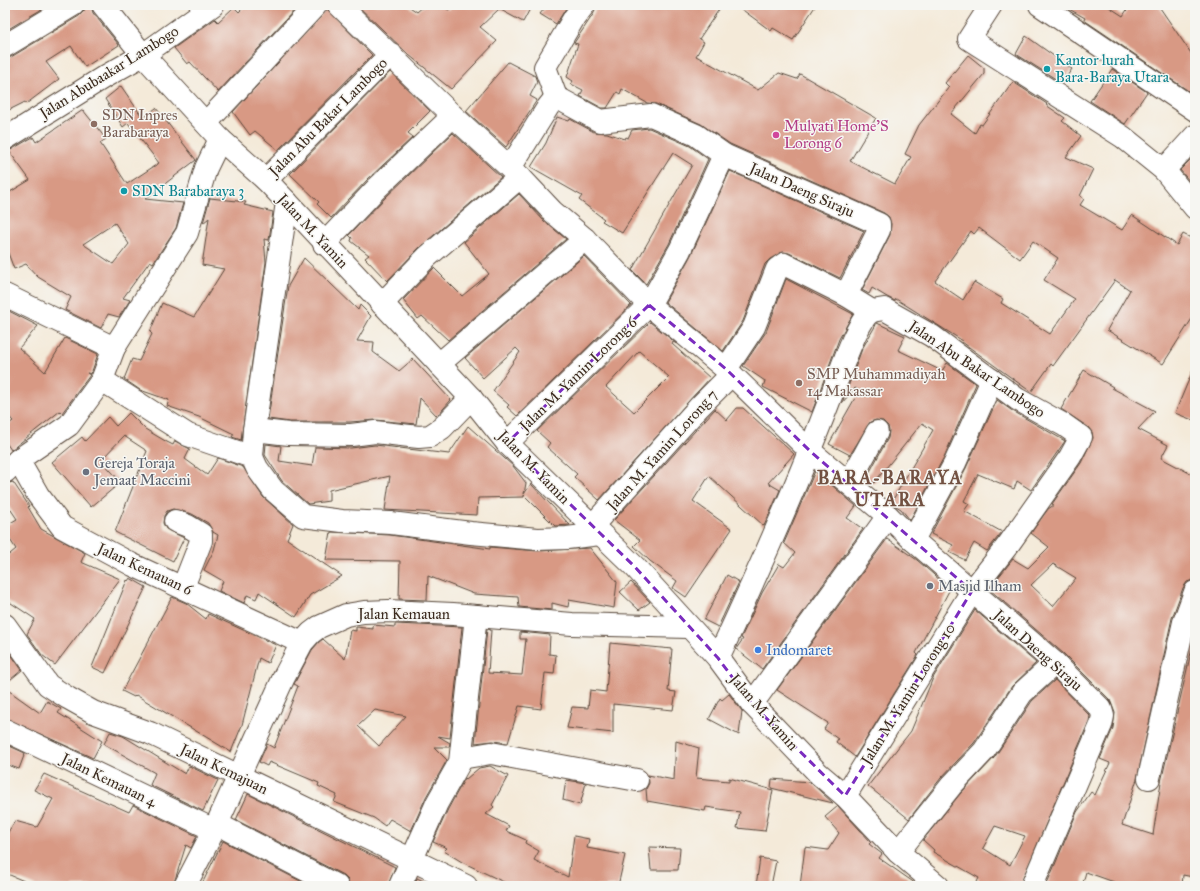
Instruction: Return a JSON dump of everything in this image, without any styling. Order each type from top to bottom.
[{"type":"street","points":[[5,46],[73,5]]},
{"type":"street","name":"Jalan M. Yamin","points":[[103,5],[143,55],[213,131],[266,180],[324,244],[440,364],[471,398],[507,443],[634,567],[718,658],[752,704],[819,774],[844,796],[929,883]]},
{"type":"street","name":"Jalan Abubaakar Lambogo","points":[[5,139],[104,77],[143,55],[213,5]]},
{"type":"street","points":[[11,466],[70,425],[102,380],[114,348],[188,232],[206,168],[213,131],[316,5]]},
{"type":"street","name":"Jalan Daeng Siraju","points":[[339,5],[453,116],[515,172],[553,212],[585,239],[649,305],[729,372],[810,451],[888,516],[913,540],[1055,663],[1101,709],[1103,716],[1032,886]]},
{"type":"street","points":[[584,5],[574,18],[545,67],[556,97],[600,121],[651,115],[696,135],[724,155],[680,250],[649,305]]},
{"type":"street","points":[[991,5],[969,39],[1123,137],[1164,170],[1195,208]]},
{"type":"street","points":[[1040,5],[1195,110]]},
{"type":"street","name":"Jalan Abu Bakar Lambogo","points":[[266,180],[391,54]]},
{"type":"street","points":[[382,304],[427,257],[515,172],[548,107],[556,97]]},
{"type":"street","points":[[324,244],[377,188],[453,116]]},
{"type":"street","points":[[1164,170],[1195,136]]},
{"type":"street","name":"Jalan Daeng Siraju","points":[[724,155],[879,224],[879,230],[846,295]]},
{"type":"street","points":[[287,202],[254,430],[252,457],[257,468],[274,490],[303,516],[342,521],[391,523],[471,533],[538,538],[567,538],[597,530]]},
{"type":"street","points":[[440,364],[585,239]]},
{"type":"street","name":"Jalan M. Yamin Lorong 7","points":[[597,530],[729,372],[754,327],[777,269],[784,264],[846,295]]},
{"type":"street","points":[[5,295],[114,348]]},
{"type":"street","points":[[718,658],[775,536],[850,348],[865,317],[872,311],[846,295]]},
{"type":"street","name":"Jalan M. Yamin Lorong 6","points":[[507,443],[649,305]]},
{"type":"street","name":"Jalan Abu Bakar Lambogo","points":[[872,311],[884,309],[932,336],[1017,399],[1064,425],[1081,437],[1070,457],[1008,545],[972,591]]},
{"type":"street","points":[[102,380],[188,435],[252,457]]},
{"type":"street","points":[[913,540],[955,462],[992,380]]},
{"type":"street","points":[[254,430],[289,434],[351,435],[375,432],[419,437],[430,436],[442,428],[471,398]]},
{"type":"street","points":[[849,483],[877,432]]},
{"type":"street","name":"Jalan Kemauan 6","points":[[11,466],[38,495],[62,527],[133,565],[302,643]]},
{"type":"street","points":[[752,704],[888,516]]},
{"type":"street","points":[[175,521],[188,526],[201,534],[199,547],[183,587]]},
{"type":"street","name":"Jalan M. Yamin Lorong 10","points":[[844,796],[972,591]]},
{"type":"street","points":[[1149,778],[1190,624],[1195,592]]},
{"type":"street","name":"Jalan Kemauan","points":[[185,886],[215,827],[284,677],[302,643],[319,627],[346,615],[364,612],[476,616],[572,624],[688,627]]},
{"type":"street","points":[[400,886],[437,803],[461,758],[476,616]]},
{"type":"street","name":"Jalan Kemajuan","points":[[5,625],[48,685],[61,694],[93,712],[150,733],[238,777],[466,886]]},
{"type":"street","points":[[898,852],[951,786],[984,751],[1022,693],[1055,663]]},
{"type":"street","name":"Jalan Kemauan 4","points":[[5,730],[215,827],[337,886]]},
{"type":"street","points":[[461,758],[477,754],[502,755],[637,780]]},
{"type":"highlighted area","points":[[649,305],[726,369],[810,451],[972,591],[845,796],[752,704],[718,658],[635,567],[507,443]]},
{"type":"building","points":[[5,5],[49,5],[5,31]]},
{"type":"building","points":[[85,5],[91,5],[93,13],[119,45],[85,67],[71,46],[46,62],[59,79],[26,104],[25,102],[5,112],[5,58],[11,57],[79,16],[84,11]]},
{"type":"building","points":[[246,5],[299,5],[218,92],[190,62],[187,64],[174,48],[215,19],[218,22],[234,7],[239,12]]},
{"type":"building","points":[[361,5],[407,5],[417,12],[425,5],[444,5],[448,10],[456,5],[532,5],[523,22],[499,9],[480,27],[497,41],[451,89],[409,55],[359,7]]},
{"type":"building","points":[[547,5],[568,5],[556,24],[540,14]]},
{"type":"building","points":[[596,5],[722,5],[699,39],[704,42],[696,56],[758,90],[779,73],[797,79],[800,74],[876,118],[850,161],[895,184],[911,157],[905,154],[919,125],[949,87],[945,83],[968,55],[984,68],[984,74],[951,114],[975,133],[980,124],[982,125],[1013,82],[1047,104],[1046,105],[1065,118],[1062,121],[1081,136],[1066,157],[1093,169],[1080,196],[1084,199],[1080,205],[1122,230],[1132,215],[1177,245],[1183,234],[1195,240],[1195,314],[1163,364],[1107,330],[1130,290],[1115,280],[1053,366],[1051,364],[1031,392],[962,342],[963,341],[896,299],[895,301],[872,288],[869,294],[862,290],[890,235],[891,224],[889,217],[884,213],[730,144],[701,124],[656,104],[647,103],[622,89],[620,94],[617,92],[607,108],[602,108],[580,96],[583,90],[571,84],[573,81],[567,77],[578,44],[574,43],[594,13]],"holes":[[[979,228],[1020,259],[1033,241],[1058,258],[1044,280],[1075,299],[1050,334],[1001,303],[1003,299],[974,282],[963,300],[935,281],[971,231],[974,234]]]},
{"type":"building","points":[[736,5],[816,5],[793,40],[773,28],[771,31]]},
{"type":"building","points":[[1062,5],[1106,5],[1123,16],[1130,5],[1158,5],[1195,59],[1195,86],[1190,92],[1084,20],[1085,18]]},
{"type":"building","points":[[327,9],[372,55],[278,150],[255,131],[250,135],[233,112]]},
{"type":"building","name":"Kantor lurah Bara-Baraya Utara","points":[[1026,36],[1072,69],[1062,83],[1016,54]]},
{"type":"building","points":[[508,62],[535,76],[537,82],[530,96],[537,100],[506,147],[466,111]]},
{"type":"building","points":[[1112,69],[1147,92],[1125,124],[1090,101]]},
{"type":"building","points":[[390,72],[430,111],[408,133],[413,137],[368,179],[331,218],[317,204],[319,202],[290,174]]},
{"type":"building","points":[[121,86],[143,118],[156,108],[196,160],[145,199],[183,203],[176,228],[153,263],[150,261],[123,298],[130,300],[119,317],[108,314],[101,328],[65,310],[71,297],[38,277],[26,264],[14,269],[5,245],[5,195],[30,180],[9,151],[33,137],[36,142],[83,110],[106,139],[100,143],[127,184],[159,163],[128,123],[123,127],[105,99]],"holes":[[[115,223],[129,244],[113,264],[83,244]]]},
{"type":"building","points":[[557,117],[569,121],[570,119],[594,132],[607,133],[625,139],[626,137],[628,138],[632,130],[649,128],[690,146],[708,159],[669,244],[646,284],[632,270],[692,165],[673,153],[622,233],[602,221],[604,219],[579,200],[582,196],[531,167],[546,143]]},
{"type":"building","points":[[453,133],[501,177],[419,248],[387,281],[365,258],[369,255],[351,241],[352,238],[349,235],[386,197]]},
{"type":"building","points":[[1195,155],[1195,188],[1180,170]]},
{"type":"building","points":[[730,171],[864,231],[840,278],[789,253],[783,252],[770,259],[765,264],[743,321],[723,351],[665,302],[691,255]]},
{"type":"building","points":[[519,194],[544,221],[566,239],[448,340],[422,316],[418,319],[403,300],[434,268],[462,296],[489,274],[464,242]]},
{"type":"building","points":[[210,198],[246,202],[244,205],[273,212],[269,240],[264,239],[266,262],[241,440],[232,437],[234,434],[199,417],[167,406],[169,400],[140,390],[124,379],[132,359],[139,361],[152,334],[150,332],[162,303],[194,317],[224,269],[202,265],[209,218],[203,223]]},
{"type":"building","points":[[584,256],[631,305],[517,416],[507,407],[509,405],[493,391],[520,352],[516,348],[483,378],[465,358]]},
{"type":"building","points":[[304,258],[358,310],[360,305],[371,316],[357,341],[374,342],[373,352],[399,371],[413,359],[451,400],[437,416],[420,398],[416,424],[376,420],[350,422],[290,422],[268,419],[288,286]]},
{"type":"building","points":[[786,279],[853,314],[839,339],[812,412],[763,387],[765,381],[743,366],[766,332]]},
{"type":"building","points":[[5,309],[38,326],[19,348],[45,372],[65,338],[98,354],[91,374],[87,373],[90,375],[62,413],[60,411],[11,450],[5,441],[5,427],[13,421],[5,412]]},
{"type":"building","points":[[650,322],[677,344],[673,342],[672,344],[710,378],[599,500],[574,477],[577,474],[547,447],[550,443],[537,431]],"holes":[[[639,351],[669,377],[634,412],[606,387]]]},
{"type":"building","points":[[877,323],[905,336],[898,350],[942,371],[947,363],[976,384],[944,457],[910,520],[901,509],[891,503],[933,430],[922,423],[874,483],[866,479],[888,438],[888,426],[883,421],[876,420],[870,422],[850,455],[829,444],[859,391],[855,388],[842,403],[862,349]]},
{"type":"building","points":[[1195,365],[1195,421],[1175,413]]},
{"type":"building","points":[[1084,370],[1113,387],[1112,388],[1155,411],[1138,429],[1168,445],[1161,458],[1195,476],[1195,574],[1193,580],[1187,582],[1183,588],[1172,618],[1137,779],[1122,825],[1153,835],[1161,782],[1195,635],[1195,868],[1193,877],[1183,875],[1182,886],[1112,886],[1114,882],[1086,872],[1082,886],[1046,886],[1077,812],[1091,792],[1095,795],[1110,763],[1100,759],[1113,728],[1115,713],[1110,700],[1064,654],[989,589],[1013,559],[1028,568],[1049,547],[1031,533],[1048,509],[1054,505],[1052,504],[1081,463],[1093,438],[1092,432],[1088,427],[1061,409]],"holes":[[[1053,564],[1076,578],[1053,606],[1031,585]]]},
{"type":"building","points":[[997,400],[1011,410],[1065,441],[1031,490],[1017,481],[1014,489],[978,474],[964,501],[969,504],[964,511],[1002,532],[987,551],[974,543],[965,560],[949,552],[953,545],[931,534],[966,468]]},
{"type":"building","points":[[737,408],[743,408],[794,454],[768,483],[780,490],[764,526],[709,476],[693,501],[732,529],[686,597],[673,588],[677,581],[650,561],[634,546],[640,540],[614,520],[715,409],[727,420]]},
{"type":"building","points":[[129,413],[145,429],[167,442],[173,445],[175,441],[190,449],[185,459],[207,475],[218,458],[243,467],[263,497],[293,524],[287,539],[342,576],[310,595],[296,617],[259,592],[256,599],[247,595],[244,603],[219,591],[223,581],[204,570],[214,550],[218,535],[213,532],[208,523],[192,514],[173,509],[167,511],[164,516],[163,523],[166,529],[184,538],[173,561],[115,532],[147,451],[124,436],[101,460],[121,482],[91,507],[52,462],[82,437],[85,441],[108,417],[116,426]]},
{"type":"building","points":[[468,426],[513,466],[526,483],[524,494],[531,484],[570,525],[555,526],[524,495],[524,497],[478,498],[477,515],[385,510],[390,476],[329,490],[329,501],[308,504],[282,481],[265,455],[266,444],[281,446],[279,461],[312,466],[315,447],[351,448],[375,445],[449,454]]},
{"type":"building","points":[[815,471],[856,506],[847,518],[863,529],[762,669],[736,649],[743,639],[741,638],[762,593],[779,564],[784,567],[795,553],[784,543]]},
{"type":"building","points":[[13,482],[29,506],[28,507],[41,529],[85,553],[81,562],[120,579],[55,665],[42,655],[27,634],[35,619],[5,599],[5,558],[16,549],[5,532],[5,526],[17,519],[5,501],[5,484]]},
{"type":"building","points":[[331,532],[390,535],[490,549],[490,547],[538,551],[590,548],[617,582],[614,608],[569,600],[568,607],[552,603],[552,610],[519,607],[518,597],[474,594],[428,576],[427,600],[399,599],[400,561],[326,560]]},
{"type":"building","points":[[887,539],[917,560],[950,589],[916,653],[918,655],[855,757],[836,742],[838,739],[824,729],[828,723],[777,690]]},
{"type":"building","points":[[727,575],[739,582],[718,627],[704,620]]},
{"type":"building","points":[[130,578],[146,587],[105,673],[92,667],[127,580],[128,581]]},
{"type":"building","points":[[631,582],[650,602],[639,610],[620,592]]},
{"type":"building","points":[[172,597],[186,603],[206,619],[208,614],[276,645],[268,663],[259,658],[242,725],[231,752],[136,695],[134,697],[122,691]]},
{"type":"building","points":[[975,610],[1036,663],[1012,686],[974,743],[941,778],[909,819],[868,786],[911,731],[933,678]]},
{"type":"building","points":[[395,624],[462,627],[450,738],[438,736],[450,743],[449,747],[434,747],[447,760],[426,797],[411,831],[390,819],[385,826],[374,818],[334,802],[337,795],[318,786],[319,783],[269,762],[267,766],[259,762],[267,744],[274,748],[298,686],[294,684],[312,650],[319,642],[323,639],[345,659],[350,630],[356,631],[356,627],[373,629],[373,625],[395,627]],"holes":[[[375,710],[406,716],[379,746],[358,726]]]},
{"type":"building","points":[[487,629],[491,630],[488,673],[522,675],[526,639],[520,639],[520,632],[550,635],[549,654],[556,655],[554,674],[545,673],[541,709],[519,706],[508,743],[493,741],[475,743]]},
{"type":"building","points":[[610,643],[672,649],[668,691],[676,692],[673,710],[613,704],[613,733],[567,728],[572,707],[588,708],[590,690],[606,692]]},
{"type":"building","points":[[5,646],[22,670],[5,684]]},
{"type":"building","points":[[1055,680],[1090,716],[1089,721],[1020,886],[975,886],[979,878],[933,852],[934,850],[923,840],[960,794],[994,758],[1032,701]],"holes":[[[995,826],[1025,836],[1010,865],[983,848]]]},
{"type":"building","points":[[5,688],[40,713],[47,701],[61,709],[58,713],[102,741],[93,758],[5,718]]},
{"type":"building","points":[[729,694],[742,711],[739,735],[709,719],[720,698],[722,700]]},
{"type":"building","points":[[110,732],[123,736],[185,774],[189,766],[218,780],[203,811],[150,785],[155,773],[104,744]]},
{"type":"building","points":[[676,741],[699,748],[696,778],[729,781],[729,778],[773,790],[765,831],[737,828],[740,812],[706,807],[705,811],[647,801],[646,789],[649,783],[648,775],[674,780]]},
{"type":"building","points":[[5,744],[25,753],[19,769],[5,764]]},
{"type":"building","points":[[490,766],[508,776],[492,805],[494,807],[486,814],[509,826],[506,831],[526,840],[525,843],[539,851],[534,860],[568,877],[574,836],[589,839],[587,848],[625,855],[618,886],[512,886],[462,862],[444,851],[447,848],[433,842],[448,809],[465,778],[466,779],[479,768]]},
{"type":"building","points":[[44,774],[129,812],[133,805],[197,836],[191,848],[186,845],[173,886],[36,886],[5,873],[5,837],[15,821],[37,827],[53,799],[34,790]]},
{"type":"building","points":[[772,779],[810,782],[833,803],[771,788]]},
{"type":"building","points":[[566,780],[586,783],[580,805],[563,800]]},
{"type":"building","points":[[248,794],[395,867],[388,886],[349,886],[348,880],[343,875],[236,820]]},
{"type":"building","points":[[838,806],[871,842],[869,844],[882,854],[879,858],[919,886],[800,886],[805,847],[828,850],[839,833],[825,817]]},
{"type":"building","points":[[223,841],[310,886],[201,886]]},
{"type":"building","points":[[649,847],[680,848],[678,870],[651,870]]},
{"type":"building","points":[[760,858],[776,861],[771,886],[756,886]]},
{"type":"building","points":[[417,878],[434,886],[414,886]]},
{"type":"place","name":"Kantor lurah Bara-Baraya Utara","points":[[1047,69]]},
{"type":"place","name":"SDN Inpres Barabaraya","points":[[94,124]]},
{"type":"place","name":"Mulyati Home'S Lorong 6","points":[[776,135]]},
{"type":"place","name":"SDN Barabaraya 3","points":[[124,191]]},
{"type":"place","name":"SMP Muhammadiyah 14 Makassar","points":[[799,383]]},
{"type":"place","name":"Gereja Toraja Jemaat Maccini","points":[[86,472]]},
{"type":"place","name":"Masjid Ilham","points":[[930,586]]},
{"type":"place","name":"Indomaret","points":[[758,650]]},
{"type":"district","name":"BARA-BARAYA UTARA","points":[[890,488]]}]
